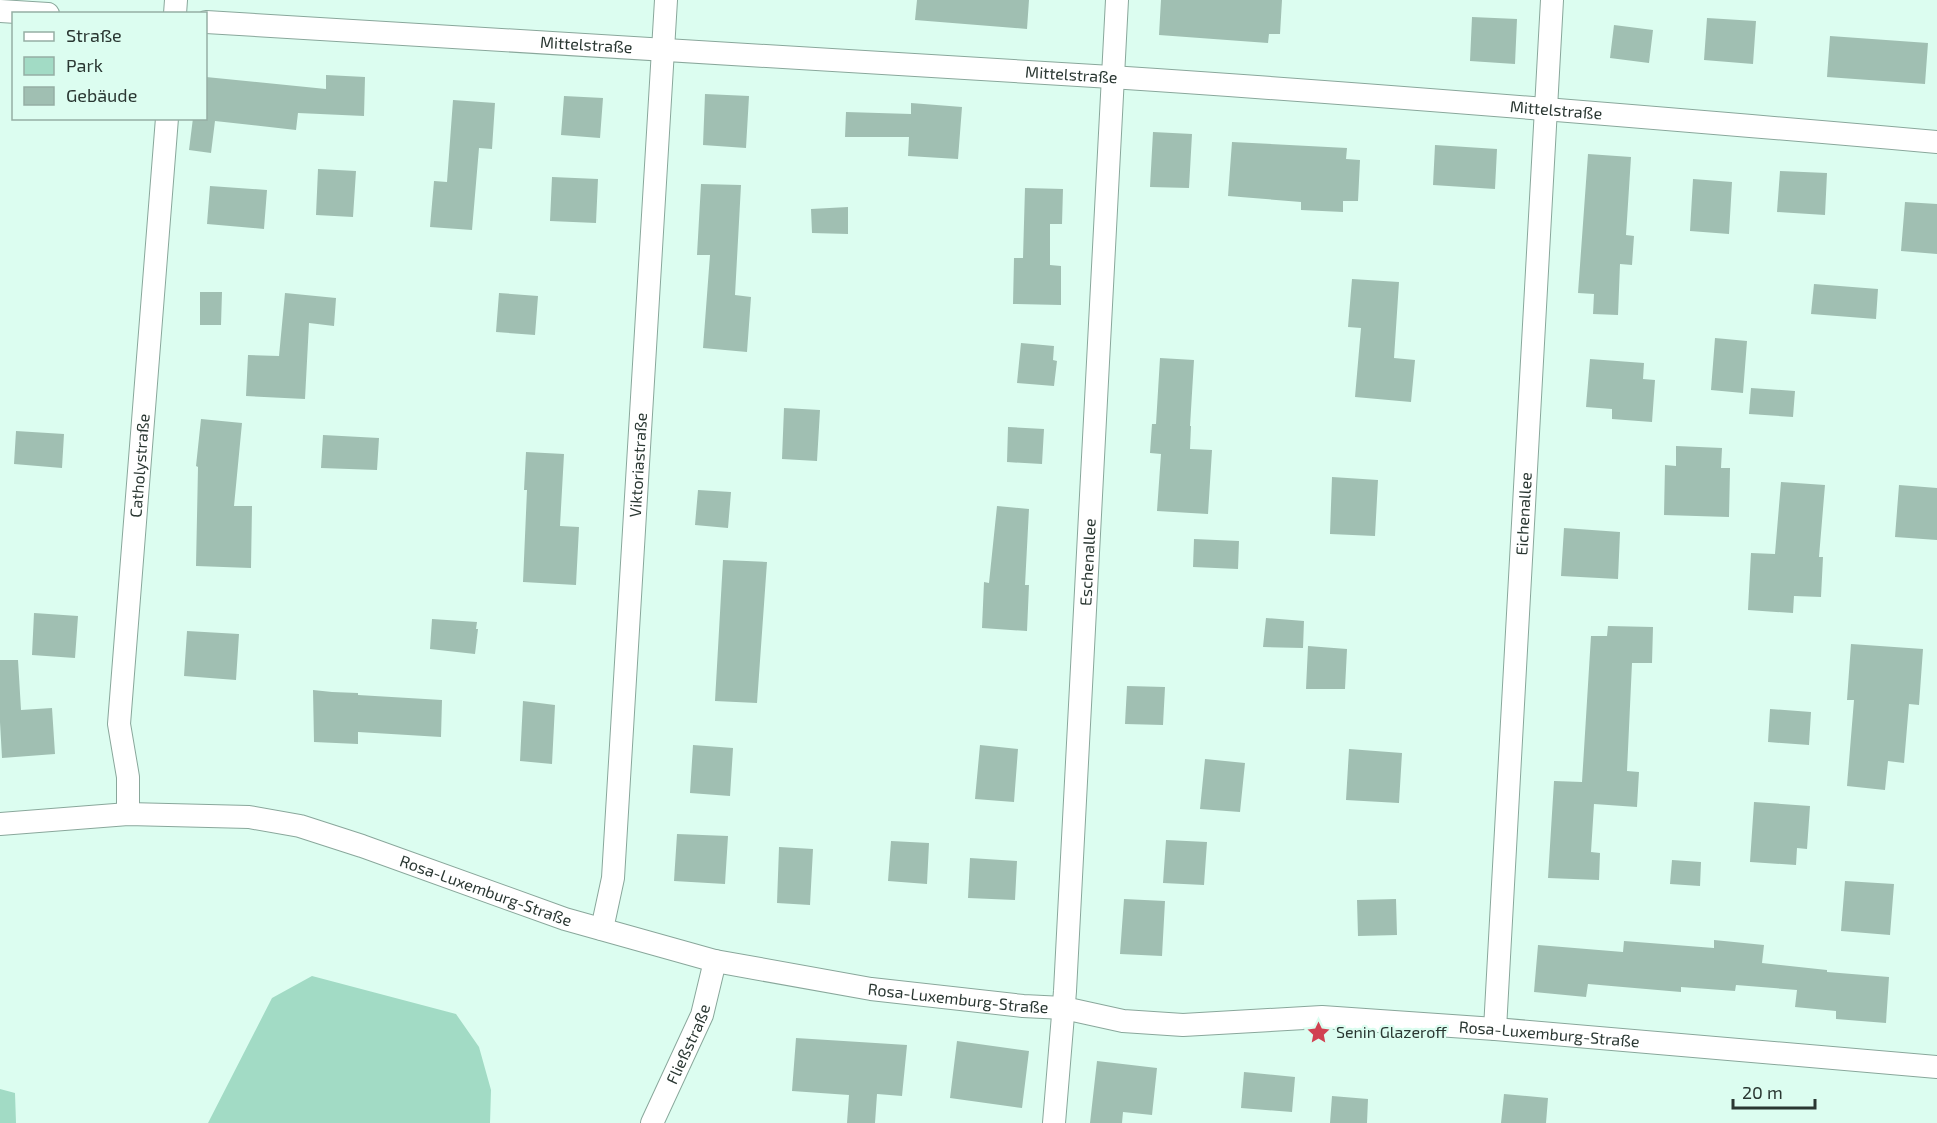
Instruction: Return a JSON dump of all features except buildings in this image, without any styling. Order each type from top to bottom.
[{"type":"street","name":"Viktoriastraße","points":[[602,929],[613,878],[666,0]]},
{"type":"street","name":"Eschenallee","points":[[1054,1123],[1064,1008],[1117,0]]},
{"type":"street","name":"Eichenallee","points":[[1495,1029],[1552,0]]},
{"type":"street","points":[[0,11],[16,12]]},
{"type":"street","name":"Mittelstraße","points":[[207,22],[1113,77],[1546,108],[1937,141]]},
{"type":"street","name":"Catholystraße","points":[[128,814],[128,777],[119,724],[167,120]]},
{"type":"street","name":"Rosa-Luxemburg-Straße","points":[[0,824],[128,814],[249,817],[300,826],[565,919],[715,961],[871,989],[1023,1006],[1064,1008],[1123,1021],[1183,1025],[1322,1017],[1495,1029],[1937,1067]]},
{"type":"street","name":"Fließstraße","points":[[652,1123],[702,1015],[715,961]]},
{"type":"green space","points":[[312,976],[456,1014],[479,1047],[491,1090],[490,1123],[208,1123],[272,998]]},
{"type":"green space","points":[[0,1089],[15,1093],[16,1123],[0,1123]]},
{"type":"place","name":"Senin Glazeroff","points":[[1318,1032]]}]
